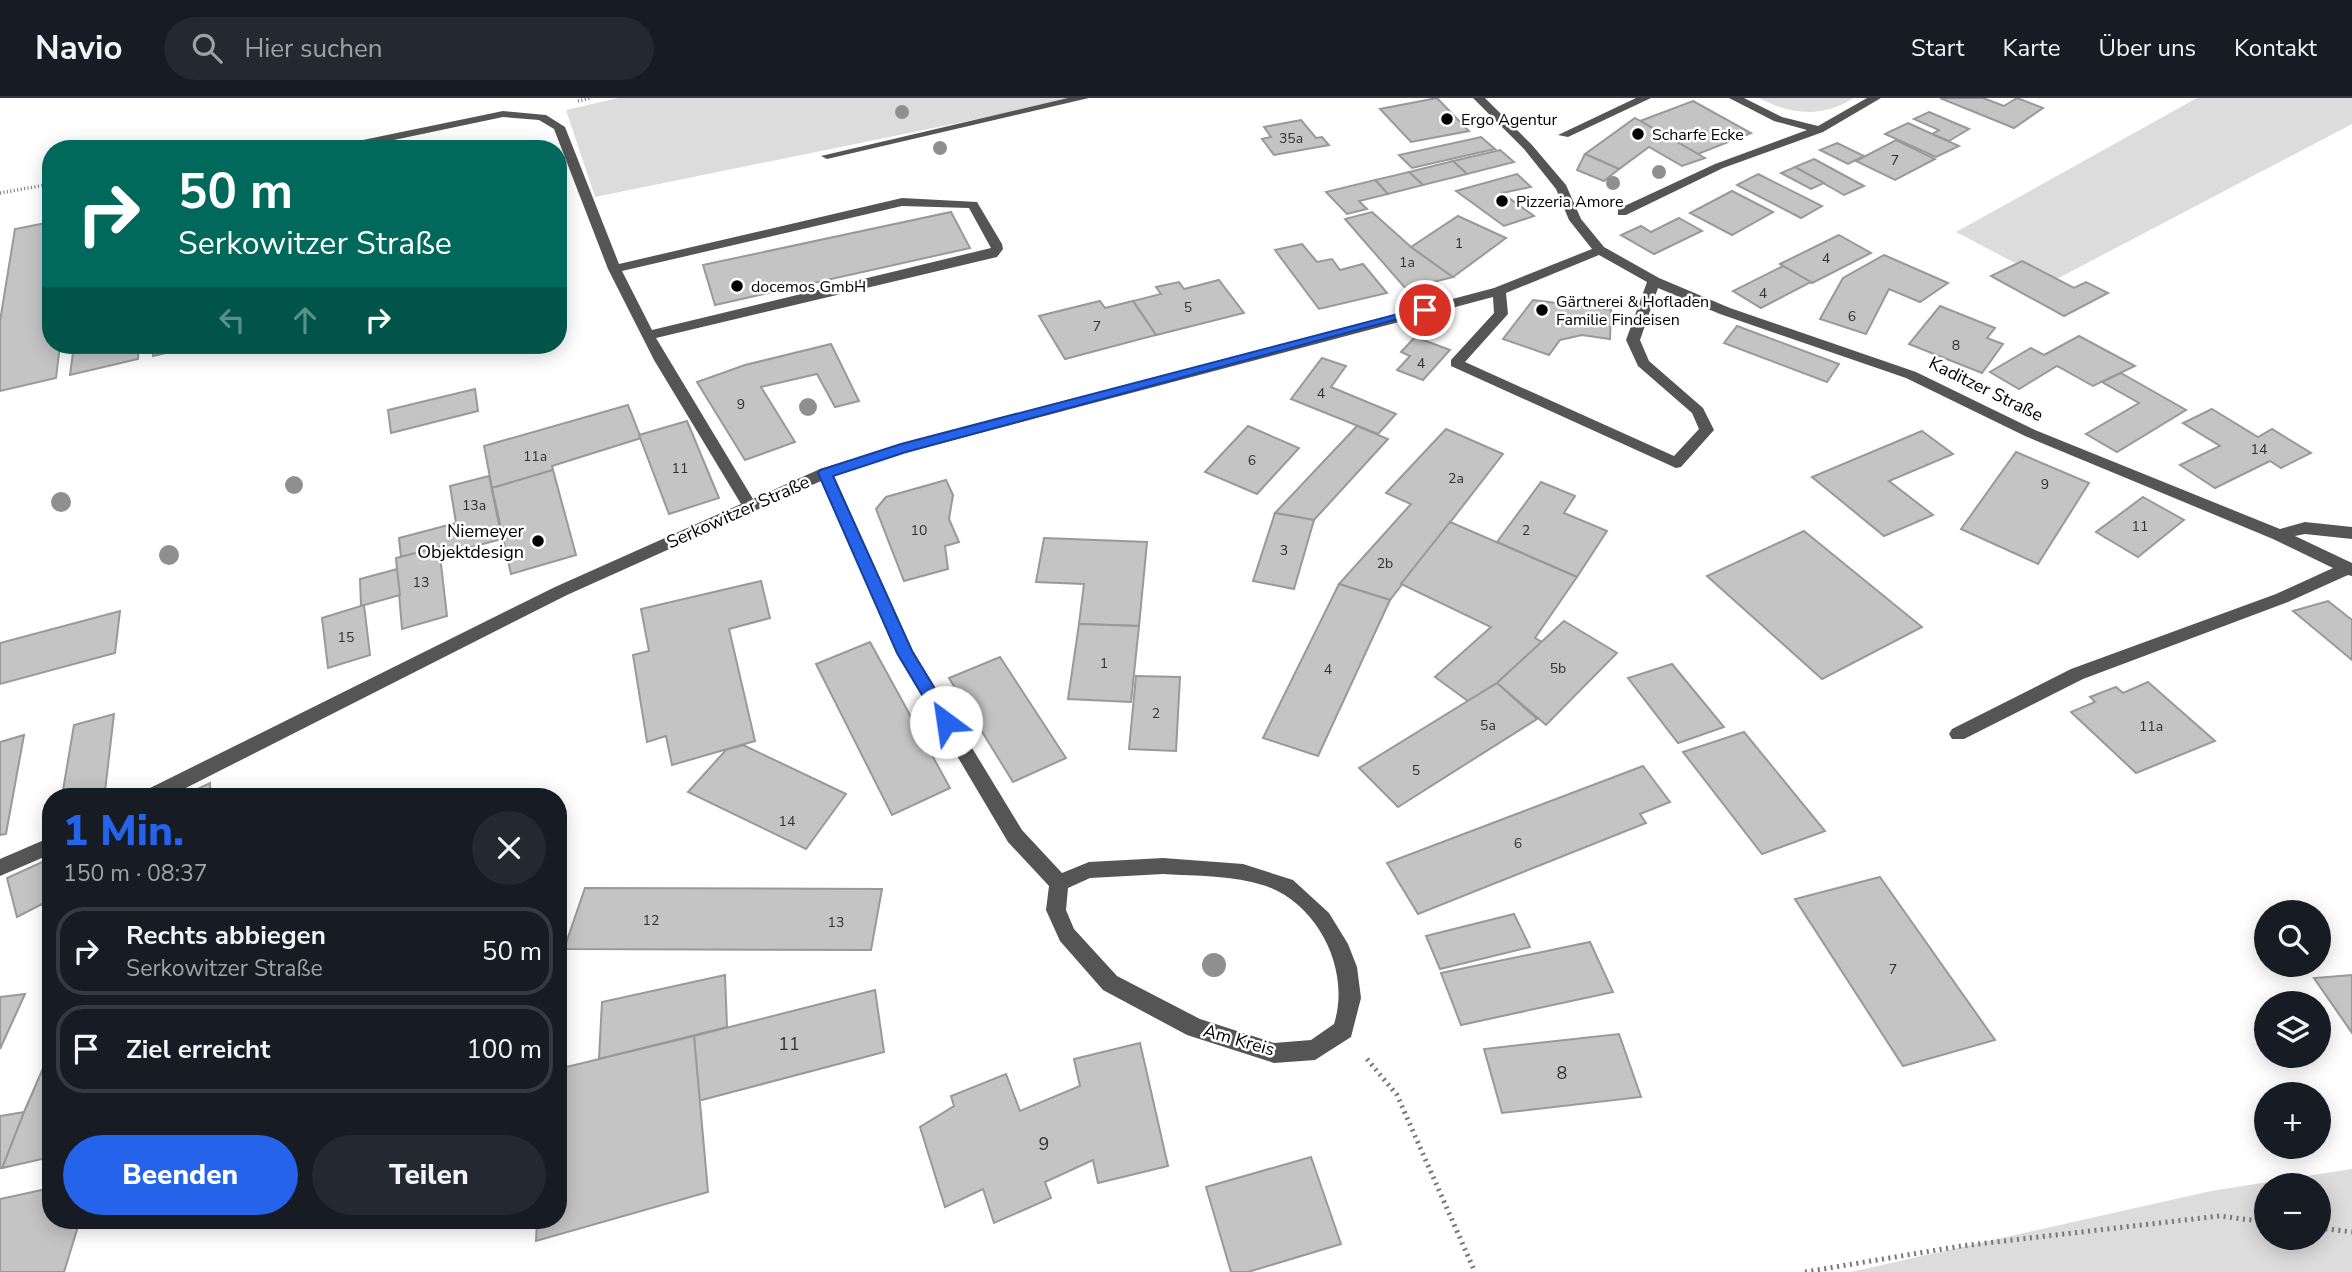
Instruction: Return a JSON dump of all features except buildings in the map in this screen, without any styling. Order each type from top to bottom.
[{"type":"street","points":[[827,156],[1083,98]]},
{"type":"street","points":[[1479,98],[1528,147],[1562,188],[1575,220],[1600,250]]},
{"type":"street","points":[[1564,135],[1644,98]]},
{"type":"street","points":[[1735,98],[1777,119],[1819,130]]},
{"type":"street","points":[[1622,212],[1719,166],[1819,130],[1875,98]]},
{"type":"street","points":[[377,140],[503,114],[542,117],[559,127],[564,140]]},
{"type":"street","points":[[567,148],[614,269],[661,360],[750,507]]},
{"type":"street","points":[[614,269],[917,201],[972,205],[996,244],[997,249],[992,254],[650,335]]},
{"type":"street","name":"Kaditzer Straße","points":[[1600,250],[1654,281],[1725,311],[1911,374],[2031,433],[2279,535],[2350,569]]},
{"type":"street","name":"Serkowitzer Straße","points":[[169,788],[561,592],[825,473],[915,445],[1499,291],[1600,250]]},
{"type":"street","points":[[1499,291],[1501,314],[1456,363],[1676,463],[1707,430],[1699,411],[1643,363],[1633,340],[1654,281]]},
{"type":"street","points":[[825,473],[905,653],[1015,836],[1059,883],[1089,870],[1163,866],[1232,870],[1285,885],[1320,914],[1344,959],[1352,997],[1343,1030]]},
{"type":"street","points":[[2279,535],[2305,528],[2352,533]]},
{"type":"street","points":[[1958,734],[2077,674],[2283,598],[2350,569]]},
{"type":"street","points":[[0,868],[42,849]]},
{"type":"street","name":"Am Kreis","points":[[1059,883],[1056,910],[1067,935],[1110,983],[1195,1028],[1274,1053],[1315,1050],[1343,1030]]},
{"type":"path","points":[[0,193],[42,186]]},
{"type":"path","points":[[1343,1030],[1396,1095],[1475,1272]]},
{"type":"path","points":[[1805,1272],[1961,1246],[2206,1218],[2254,1221]]},
{"type":"path","points":[[2331,1230],[2352,1233]]},
{"type":"shaded area","points":[[618,98],[1080,98],[595,197],[566,110]]},
{"type":"shaded area","points":[[1759,98],[1854,98],[1830,109],[1806,112],[1783,108]]},
{"type":"shaded area","points":[[2197,98],[2352,98],[2352,124],[2051,282],[1956,232]]},
{"type":"shaded area","points":[[2352,1169],[2352,1272],[1851,1272],[2211,1191],[2254,1184],[2254,1250],[2331,1250],[2331,1173],[2326,1173]]},
{"type":"place","name":"Ergo Agentur","points":[[1447,119]]},
{"type":"place","name":"Scharfe Ecke","points":[[1638,134]]},
{"type":"place","name":"Pizzeria Amore","points":[[1502,201]]},
{"type":"place","name":"docemos GmbH","points":[[737,286]]},
{"type":"place","name":"Gärtnerei & Hofladen Familie Findeisen","points":[[1542,310]]},
{"type":"place","name":"Niemeyer Objektdesign","points":[[538,541]]},
{"type":"route","points":[[946,722],[905,653],[825,473],[901,449],[1425,310]]}]
